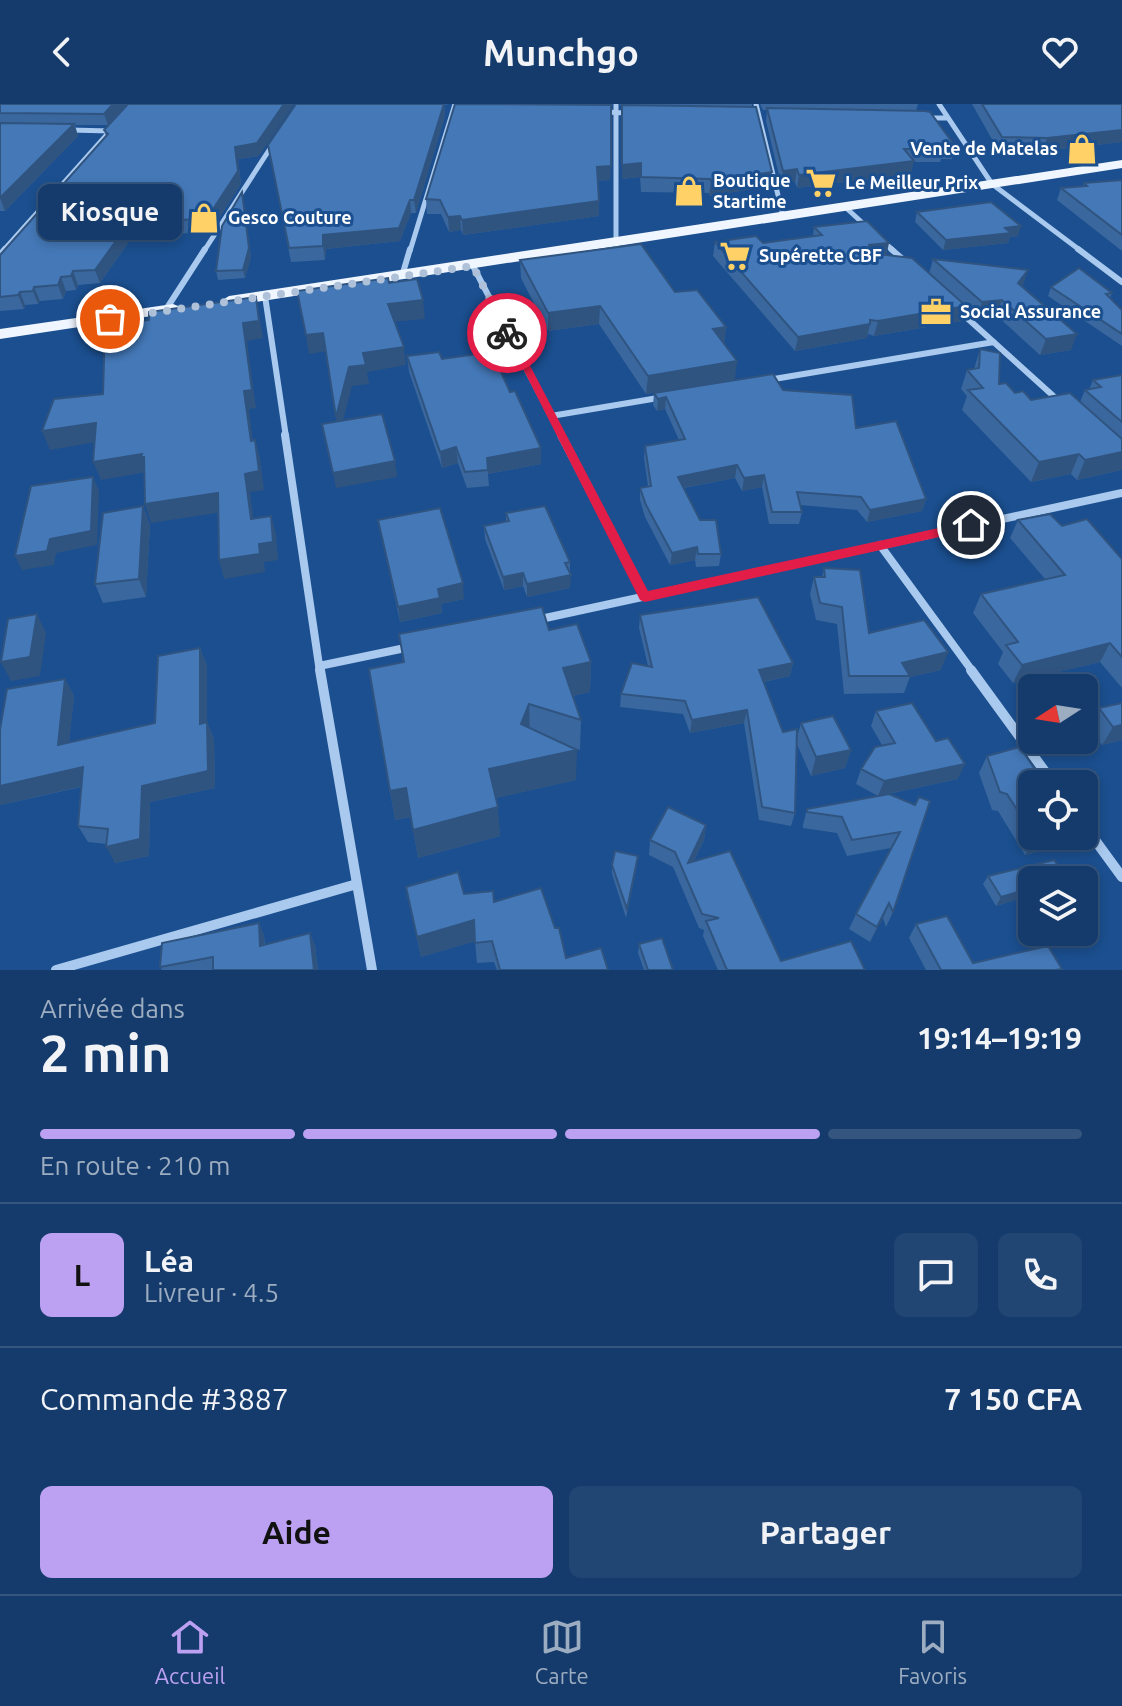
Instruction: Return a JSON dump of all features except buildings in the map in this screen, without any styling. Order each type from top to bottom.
[{"type":"main road","points":[[0,334],[473,266],[1122,164]]},
{"type":"street","points":[[616,104],[616,244]]},
{"type":"street","points":[[756,104],[783,216]]},
{"type":"street","points":[[939,104],[992,184],[1122,282]]},
{"type":"street","points":[[437,109],[454,107],[468,110]]},
{"type":"street","points":[[402,276],[454,107]]},
{"type":"street","points":[[587,112],[632,113]]},
{"type":"street","points":[[743,114],[774,115]]},
{"type":"street","points":[[916,118],[947,118]]},
{"type":"street","points":[[0,255],[118,122]]},
{"type":"street","points":[[63,130],[111,131]]},
{"type":"street","points":[[165,311],[280,133]]},
{"type":"street","points":[[844,206],[913,269]]},
{"type":"street","points":[[473,266],[645,597]]},
{"type":"street","points":[[265,296],[319,666],[372,970]]},
{"type":"street","points":[[948,300],[1064,406]]},
{"type":"street","points":[[765,380],[994,342]]},
{"type":"street","points":[[551,416],[673,396]]},
{"type":"street","points":[[521,623],[1122,493]]},
{"type":"street","points":[[880,545],[1044,770]]},
{"type":"street","points":[[319,666],[427,643]]},
{"type":"street","points":[[1098,844],[1122,877]]},
{"type":"street","points":[[56,970],[357,884]]},
{"type":"way so far","points":[[110,319],[473,266],[507,333]]},
{"type":"place","name":"Vente de Matelas","points":[[1082,149]]},
{"type":"place","name":"Le Meilleur Prix","points":[[821,183]]},
{"type":"place","name":"Boutique Startime","points":[[689,191]]},
{"type":"place","name":"Gesco Couture","points":[[204,218]]},
{"type":"place","name":"Supérette CBF","points":[[735,256]]},
{"type":"place","name":"Social Assurance","points":[[936,312]]},
{"type":"place","name":"Kiosque","points":[[110,319]]},
{"type":"route","points":[[507,333],[645,597],[971,525]]}]
